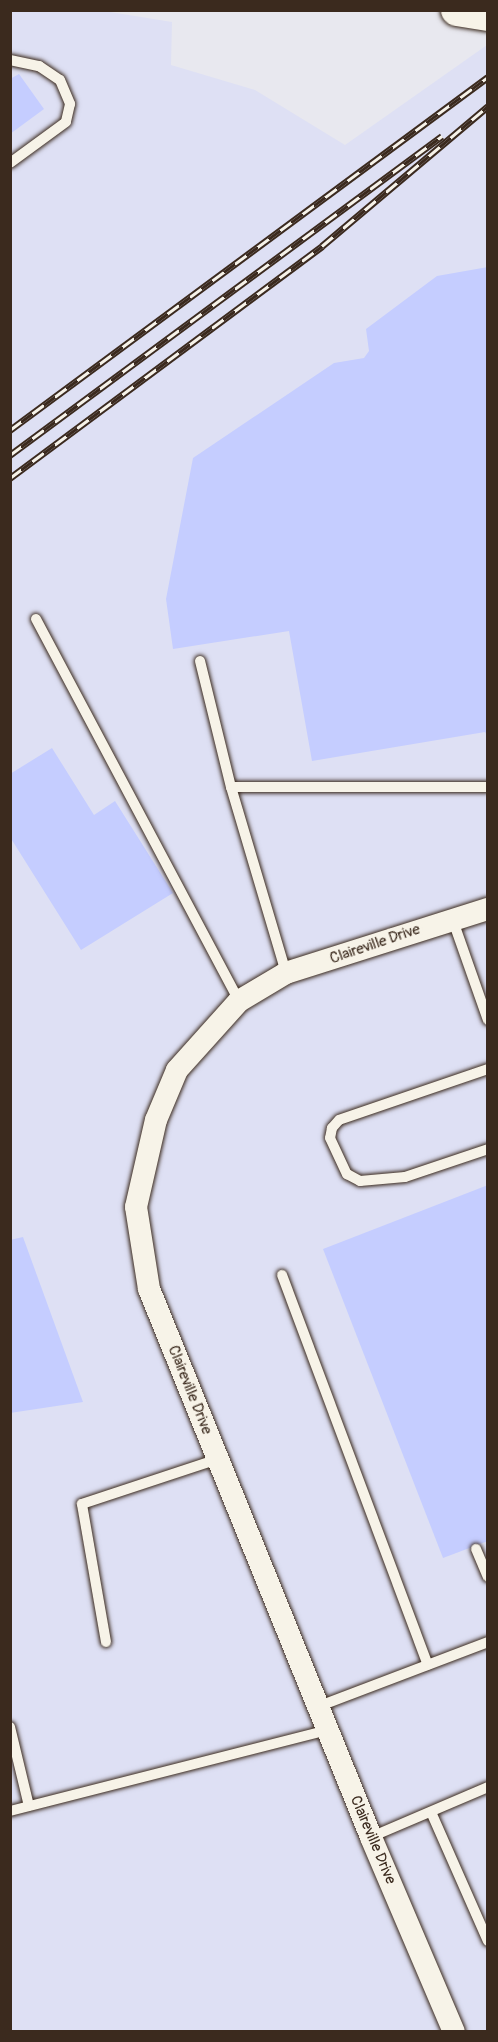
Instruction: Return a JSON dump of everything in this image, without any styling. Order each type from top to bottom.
[{"type":"main road","points":[[457,10],[488,15]]},
{"type":"street","name":"Claireville Drive","points":[[454,2031],[317,1707],[149,1289],[136,1207],[156,1120],[177,1070],[239,1001],[286,973],[452,918],[488,909]]},
{"type":"lane","points":[[10,60],[39,66],[60,80],[70,104],[66,122],[10,163]]},
{"type":"lane","points":[[36,619],[239,1001]]},
{"type":"lane","points":[[200,661],[231,787],[286,973]]},
{"type":"lane","points":[[231,787],[488,787]]},
{"type":"lane","points":[[452,918],[488,1020]]},
{"type":"lane","points":[[488,1070],[339,1120],[332,1128],[330,1138],[347,1174],[360,1181],[405,1178],[488,1149]]},
{"type":"lane","points":[[282,1275],[428,1665]]},
{"type":"lane","points":[[106,1642],[82,1504],[218,1459]]},
{"type":"lane","points":[[476,1549],[488,1577]]},
{"type":"lane","points":[[317,1707],[488,1642]]},
{"type":"lane","points":[[10,1727],[29,1806]]},
{"type":"lane","points":[[10,1811],[327,1730]]},
{"type":"lane","points":[[371,1837],[488,1788]]},
{"type":"lane","points":[[431,1812],[488,1941]]},
{"type":"shaded area","points":[[11,11],[104,11],[172,22],[171,65],[255,90],[345,145],[487,45],[487,2031],[11,2032]]},
{"type":"building","points":[[19,74],[44,109],[10,134],[10,79]]},
{"type":"building","points":[[488,267],[488,737],[485,732],[312,761],[289,631],[173,649],[166,599],[193,458],[334,363],[364,358],[369,351],[366,329],[437,276]]},
{"type":"building","points":[[52,748],[94,815],[115,801],[173,893],[81,950],[10,837],[10,774]]},
{"type":"building","points":[[488,1185],[488,1541],[443,1558],[323,1249]]},
{"type":"building","points":[[23,1237],[83,1402],[10,1413],[10,1240]]},
{"type":"railway","points":[[10,430],[488,77]]},
{"type":"railway","points":[[10,478],[322,246],[488,106]]},
{"type":"railway","points":[[10,455],[442,136]]}]
